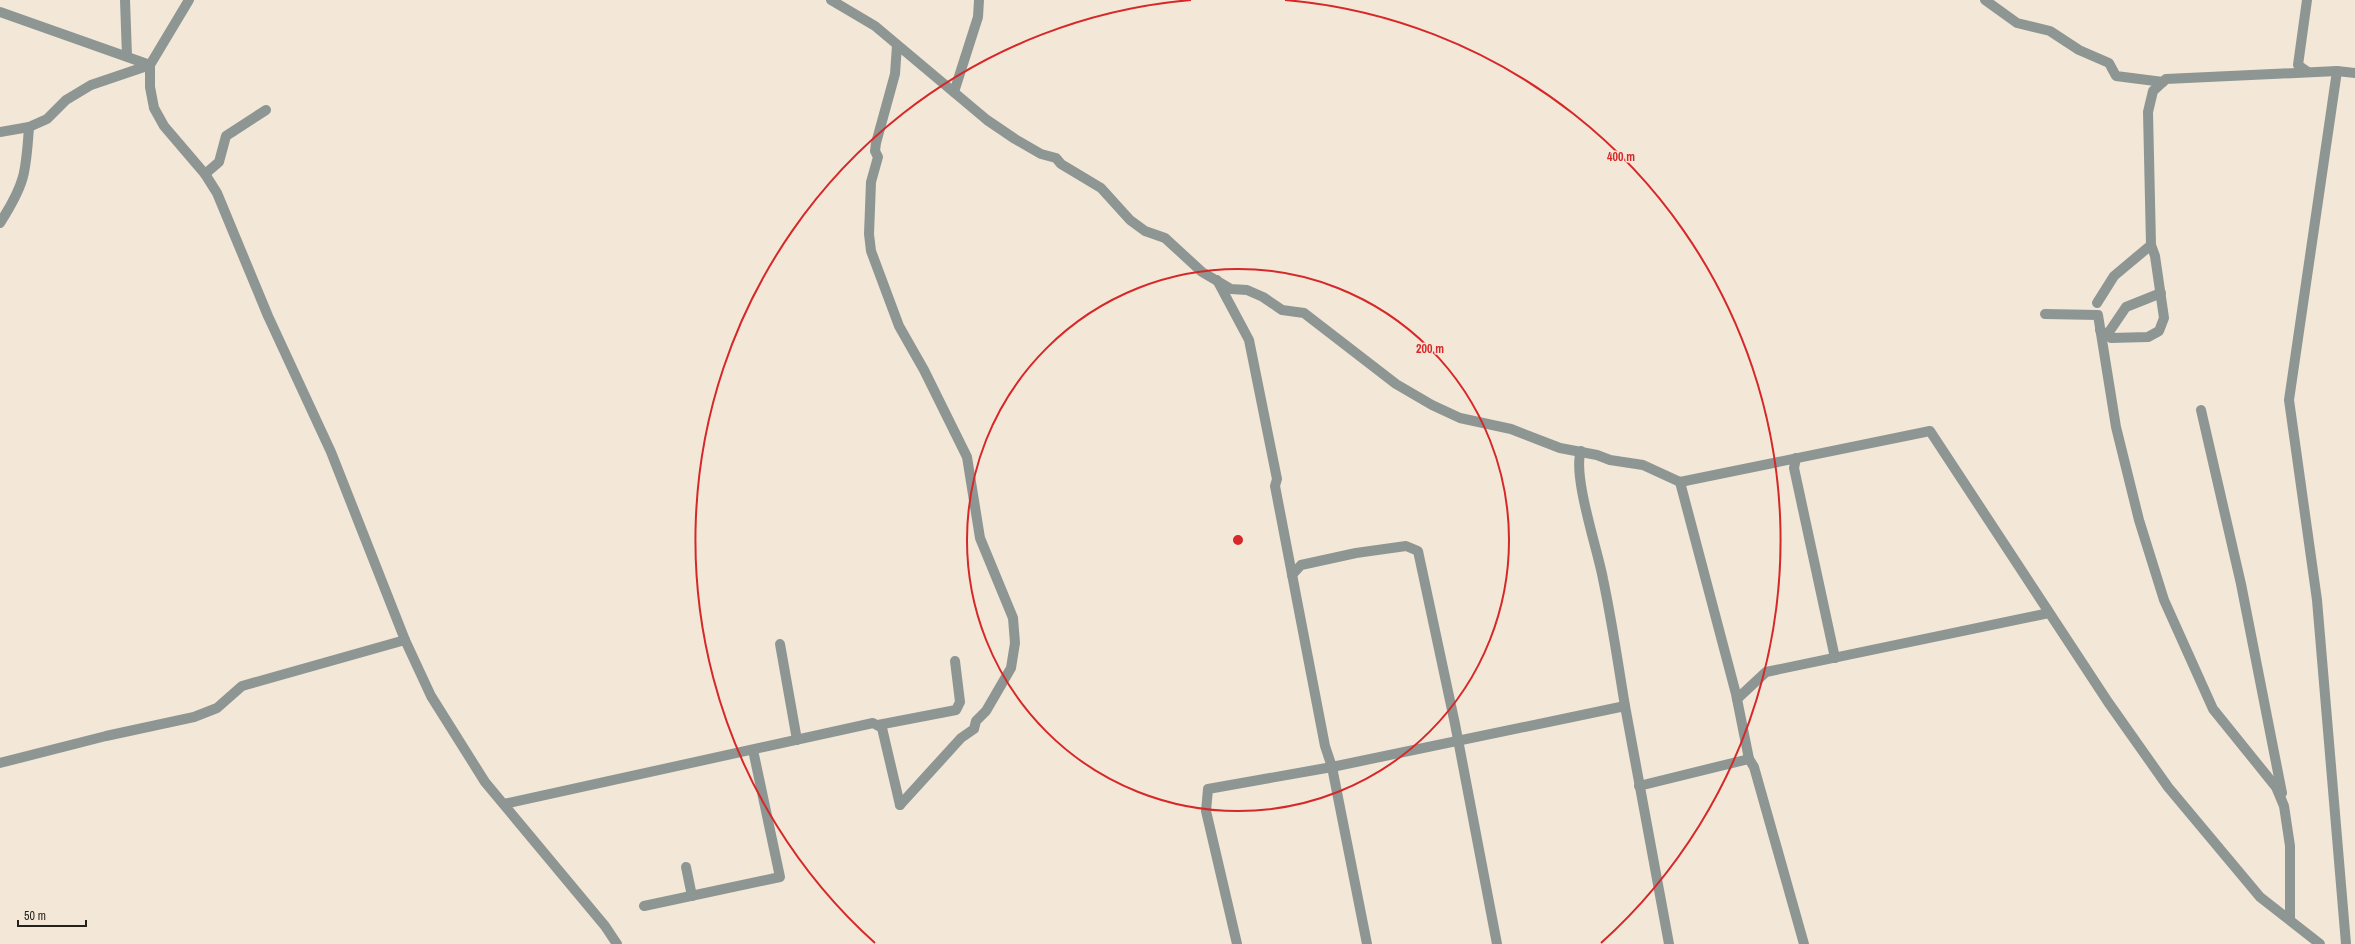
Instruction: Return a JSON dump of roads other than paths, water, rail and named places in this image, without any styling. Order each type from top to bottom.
[{"type":"street","points":[[125,0],[127,56]]},
{"type":"street","points":[[189,0],[150,66],[150,87],[154,108],[164,126],[205,174],[217,193],[268,316],[331,452],[405,640],[432,696],[485,782],[605,926],[617,944]]},
{"type":"street","points":[[831,0],[875,26],[987,120],[1041,154],[1056,158],[1061,164],[1101,188],[1130,220],[1145,231],[1165,238],[1202,272],[1231,289],[1247,290],[1262,297],[1282,310],[1304,313],[1396,384],[1432,405],[1460,418],[1511,429],[1560,448],[1581,451],[1610,460],[1643,466],[1680,482],[1930,431],[2108,702],[2168,787],[2260,897],[2320,944]]},
{"type":"street","points":[[954,92],[978,18],[979,0]]},
{"type":"street","points":[[1985,0],[2017,23],[2050,31],[2079,50],[2109,63],[2116,76],[2163,82]]},
{"type":"street","points":[[2307,0],[2298,65],[2308,72]]},
{"type":"street","points":[[0,12],[127,56],[150,66]]},
{"type":"street","points":[[504,804],[873,723],[882,728],[900,805],[961,738],[974,729],[976,721],[986,712],[1012,668],[1015,643],[1013,618],[980,538],[967,457],[927,376],[899,326],[871,251],[869,234],[871,182],[878,157],[875,151],[876,143],[895,74],[897,45]]},
{"type":"street","points":[[0,132],[28,127],[47,119],[66,100],[91,85],[150,66]]},
{"type":"street","points":[[2337,71],[2289,400],[2317,600],[2346,944]]},
{"type":"street","points":[[2104,332],[2111,338],[2148,337],[2159,331],[2164,318],[2156,256],[2151,245],[2148,112],[2153,91],[2166,79],[2337,71],[2355,73]]},
{"type":"street","points":[[205,174],[219,162],[226,136],[266,110]]},
{"type":"street","points":[[0,223],[18,195],[24,178],[28,127]]},
{"type":"street","points":[[2097,303],[2114,276],[2151,245]]},
{"type":"street","points":[[1217,280],[1249,340],[1263,402],[1292,575],[1324,746],[1332,768],[1367,944]]},
{"type":"street","points":[[2104,332],[2126,307],[2161,293]]},
{"type":"street","points":[[2045,314],[2098,315],[2104,332],[2116,427],[2139,520],[2164,600],[2212,709],[2276,787],[2284,806]]},
{"type":"street","points":[[2201,410],[2241,584],[2284,806],[2290,846],[2290,920]]},
{"type":"street","points":[[1581,451],[1578,460],[1582,489],[1604,580],[1639,786],[1669,944]]},
{"type":"street","points":[[1796,458],[1794,468],[1835,658]]},
{"type":"street","points":[[1680,482],[1738,699],[1749,759],[1754,767],[1804,944]]},
{"type":"street","points":[[1292,575],[1301,565],[1356,553],[1406,546],[1418,551],[1458,742],[1497,944]]},
{"type":"street","points":[[1738,699],[1766,672],[2049,613]]},
{"type":"street","points":[[0,763],[194,717],[217,708],[242,686],[405,640]]},
{"type":"street","points":[[780,644],[797,740]]},
{"type":"street","points":[[878,725],[956,710],[960,702],[955,661]]},
{"type":"street","points":[[1236,944],[1206,811],[1208,789],[1332,768],[1625,706]]},
{"type":"street","points":[[644,906],[780,877],[753,750]]},
{"type":"street","points":[[1639,786],[1749,759]]},
{"type":"street","points":[[686,867],[692,896]]}]
